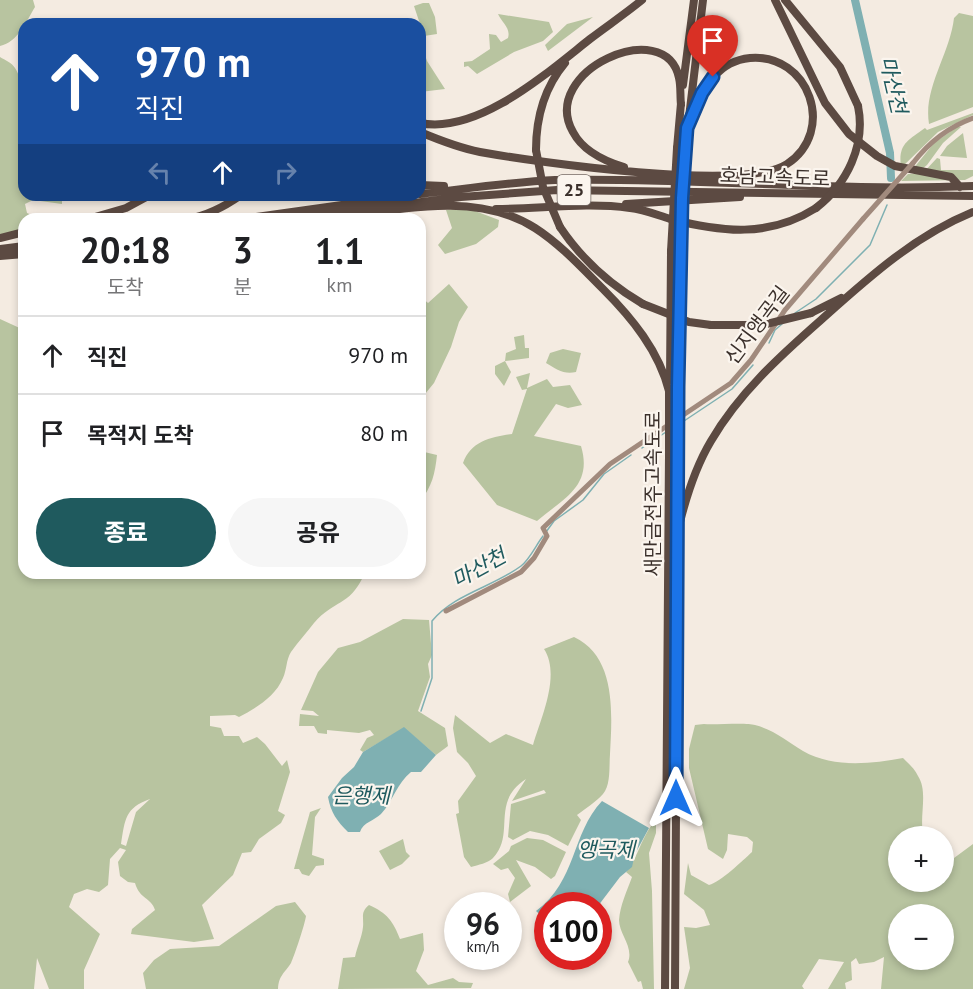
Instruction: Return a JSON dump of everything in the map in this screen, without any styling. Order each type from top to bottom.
[{"type":"highway","points":[[426,124],[454,122],[501,104],[528,87],[642,0]]},
{"type":"highway","name":"새만금전주고속도로","points":[[665,989],[671,251],[677,148],[694,0]]},
{"type":"highway","name":"새만금전주고속도로","points":[[675,989],[680,252],[687,128],[703,0]]},
{"type":"highway","points":[[774,0],[817,86],[836,119],[849,134],[877,156],[895,166],[951,177],[960,187]]},
{"type":"highway","points":[[601,205],[632,208],[694,225],[737,231],[774,227],[798,219],[816,208],[838,185],[854,157],[860,132],[858,106],[840,68],[786,0]]},
{"type":"highway","points":[[646,173],[607,161],[584,146],[569,126],[566,107],[576,84],[597,64],[623,52],[638,49],[651,50],[669,59],[679,77],[681,105]]},
{"type":"highway","points":[[573,52],[547,92],[538,119],[536,150],[544,193],[560,227],[582,257],[595,270],[643,304],[689,321],[711,326],[762,325],[811,313],[857,288]]},
{"type":"highway","points":[[687,128],[702,93],[713,77],[724,67],[743,59],[762,58],[791,69],[804,83],[813,104],[813,124],[808,139],[801,152],[787,164],[764,172],[744,175]]},
{"type":"highway","points":[[426,134],[478,151],[588,167],[646,173],[744,175],[804,185]]},
{"type":"highway","name":"호남고속도로","points":[[426,193],[523,182],[635,180],[871,188],[973,186]]},
{"type":"highway","points":[[426,186],[523,182]]},
{"type":"highway","name":"호남고속도로","points":[[336,213],[518,192],[602,189],[861,196],[973,196]]},
{"type":"highway","points":[[378,213],[423,207],[485,209],[601,205],[787,194]]},
{"type":"highway","points":[[109,213],[139,201]]},
{"type":"highway","points":[[210,213],[233,201]]},
{"type":"highway","points":[[285,213],[370,201]]},
{"type":"highway","points":[[485,209],[515,218],[534,227],[581,267],[612,298],[645,339],[663,369],[669,391]]},
{"type":"highway","points":[[677,535],[692,480],[711,441],[724,420],[761,375],[857,288],[898,255],[930,232],[973,212]]},
{"type":"highway","points":[[0,238],[18,234]]},
{"type":"highway","points":[[0,249],[18,247]]},
{"type":"highway","points":[[0,256],[18,254]]},
{"type":"street","name":"신지앵곡길","points":[[446,611],[521,572],[534,558],[547,536],[543,528],[557,512],[583,492],[610,464],[731,383],[751,360],[785,310],[913,162],[939,136],[957,124],[973,118]]},
{"type":"green space","points":[[0,0],[33,0],[35,7],[29,18],[18,18],[18,35],[0,46]]},
{"type":"green space","points":[[429,3],[435,17],[437,34],[426,36],[426,18],[418,18],[414,6]]},
{"type":"green space","points":[[959,13],[973,16],[973,107],[929,124],[928,111],[933,84],[948,45],[954,18]]},
{"type":"green space","points":[[498,14],[549,22],[553,32],[543,41],[514,52],[477,74],[468,66],[464,67],[464,62],[472,61],[490,49],[489,34],[496,35],[501,42],[508,38],[507,28]]},
{"type":"green space","points":[[593,17],[548,51],[545,45],[567,24]]},
{"type":"green space","points":[[0,57],[10,63],[18,75],[18,201],[31,201],[25,204],[27,213],[18,213],[18,234],[0,236]]},
{"type":"green space","points":[[426,58],[427,61],[445,89],[426,91]]},
{"type":"green space","points":[[973,113],[938,132],[901,168],[901,153],[905,144],[913,136],[925,128],[927,130]]},
{"type":"green space","points":[[957,127],[961,127],[943,143],[927,165],[922,169],[913,169],[934,143]]},
{"type":"green space","points":[[963,133],[967,158],[940,156],[947,146]]},
{"type":"green space","points":[[937,158],[940,159],[941,170],[973,170],[973,176],[965,180],[901,181],[908,174],[923,173]]},
{"type":"green space","points":[[40,201],[62,201],[62,204]]},
{"type":"green space","points":[[467,208],[499,220],[498,227],[476,244],[445,254],[438,245],[452,228],[446,210]]},
{"type":"green space","points":[[449,284],[468,307],[459,322],[451,347],[434,383],[426,393],[426,301],[428,303]]},
{"type":"green space","points":[[0,319],[18,327],[18,579],[362,579],[347,598],[328,610],[314,623],[289,655],[280,685],[270,696],[239,717],[235,715],[210,716],[210,726],[221,728],[224,736],[239,736],[243,743],[257,737],[282,766],[287,760],[290,772],[278,811],[285,815],[281,823],[259,839],[251,852],[242,853],[233,875],[202,905],[214,939],[194,942],[131,934],[132,929],[155,910],[137,889],[135,883],[128,882],[120,876],[118,862],[126,850],[120,848],[110,859],[108,885],[99,892],[87,889],[74,894],[69,907],[100,934],[84,970],[84,989],[49,989],[37,958],[34,989],[0,989]],"holes":[[[150,799],[136,812],[126,846],[121,844],[128,816],[135,806]]]},
{"type":"green space","points":[[524,335],[525,348],[529,348],[529,358],[505,361],[506,353],[516,349],[514,337]]},
{"type":"green space","points":[[563,349],[581,353],[576,372],[564,372],[546,363],[550,353]]},
{"type":"green space","points":[[505,361],[511,372],[504,386],[495,374],[495,366]]},
{"type":"green space","points":[[530,373],[527,388],[547,379],[553,387],[570,385],[582,405],[568,408],[556,404],[534,436],[581,446],[584,460],[583,471],[574,490],[537,521],[497,505],[463,463],[476,445],[489,439],[512,434],[527,389],[522,390],[516,377]]},
{"type":"green space","points":[[426,452],[437,455],[432,480],[426,493]]},
{"type":"green space","points":[[403,619],[429,620],[432,655],[428,664],[430,677],[418,711],[445,728],[448,746],[436,755],[404,728],[363,752],[360,750],[367,738],[374,735],[370,730],[359,733],[327,730],[327,734],[318,733],[314,726],[299,726],[300,714],[319,716],[313,711],[301,710],[318,672],[338,648],[360,642]]},
{"type":"green space","points":[[574,637],[588,646],[598,658],[609,688],[611,739],[606,790],[577,815],[581,820],[568,846],[548,835],[530,831],[513,840],[508,837],[511,804],[546,793],[544,790],[512,801],[526,779],[515,788],[509,798],[500,849],[491,860],[471,867],[464,857],[456,814],[459,813],[458,801],[476,776],[457,752],[453,728],[455,715],[490,743],[506,734],[533,745],[550,684],[549,659],[544,649]]},
{"type":"green space","points":[[751,724],[774,733],[803,751],[827,760],[865,763],[903,758],[915,771],[923,790],[922,826],[888,826],[888,892],[954,892],[954,858],[973,844],[973,989],[881,989],[884,957],[874,962],[859,964],[856,958],[851,962],[852,980],[845,983],[846,989],[828,989],[844,962],[819,959],[802,986],[804,989],[684,989],[690,968],[684,927],[696,928],[710,925],[704,910],[684,894],[688,863],[691,875],[709,885],[725,876],[752,852],[753,842],[747,837],[728,834],[727,850],[723,859],[708,849],[689,768],[689,749],[695,725]]},
{"type":"green space","points":[[321,808],[315,817],[312,855],[324,859],[324,865],[316,866],[309,876],[302,874],[299,869],[294,869],[310,812]]},
{"type":"green space","points":[[656,820],[656,833],[649,853],[654,989],[643,989],[641,981],[638,982],[628,962],[628,946],[619,920],[622,903],[632,877],[626,872]]},
{"type":"green space","points":[[527,838],[543,840],[566,852],[555,876],[551,879],[535,867],[516,860],[531,886],[522,893],[509,892],[515,878],[508,868],[501,870],[493,864],[509,851],[511,846]]},
{"type":"green space","points":[[403,839],[406,852],[410,856],[402,864],[390,870],[379,851]]},
{"type":"green space","points":[[295,902],[306,916],[291,963],[281,978],[278,989],[146,989],[143,973],[154,960],[170,949],[219,946],[276,906]]},
{"type":"green space","points":[[369,905],[389,918],[400,939],[423,933],[424,950],[416,971],[428,985],[453,978],[459,982],[473,983],[471,988],[338,989],[343,958],[355,957],[362,931],[363,913]]},
{"type":"water","name":"은행제","points":[[404,727],[436,755],[421,772],[411,772],[406,776],[381,814],[366,824],[360,832],[348,832],[335,816],[328,797],[342,778],[354,767],[363,752]]},
{"type":"water","name":"앵곡제","points":[[602,801],[649,828],[635,854],[632,867],[620,877],[609,892],[554,892],[567,872],[584,828]]},
{"type":"waterway","name":"마산천","points":[[855,0],[890,153],[891,178]]},
{"type":"waterway","name":"마산천","points":[[795,313],[816,299],[870,245],[887,205]]},
{"type":"waterway","name":"마산천","points":[[769,343],[775,330],[782,324]]},
{"type":"waterway","name":"마산천","points":[[681,423],[732,389],[753,365]]},
{"type":"waterway","name":"마산천","points":[[642,448],[666,432]]},
{"type":"waterway","name":"마산천","points":[[546,532],[554,521],[583,500],[604,474],[631,455]]},
{"type":"waterway","name":"마산천","points":[[421,711],[432,678],[432,621],[462,597],[521,566],[543,536]]},
{"type":"route","points":[[676,798],[678,387],[682,198],[687,128],[702,93],[713,77]]}]
